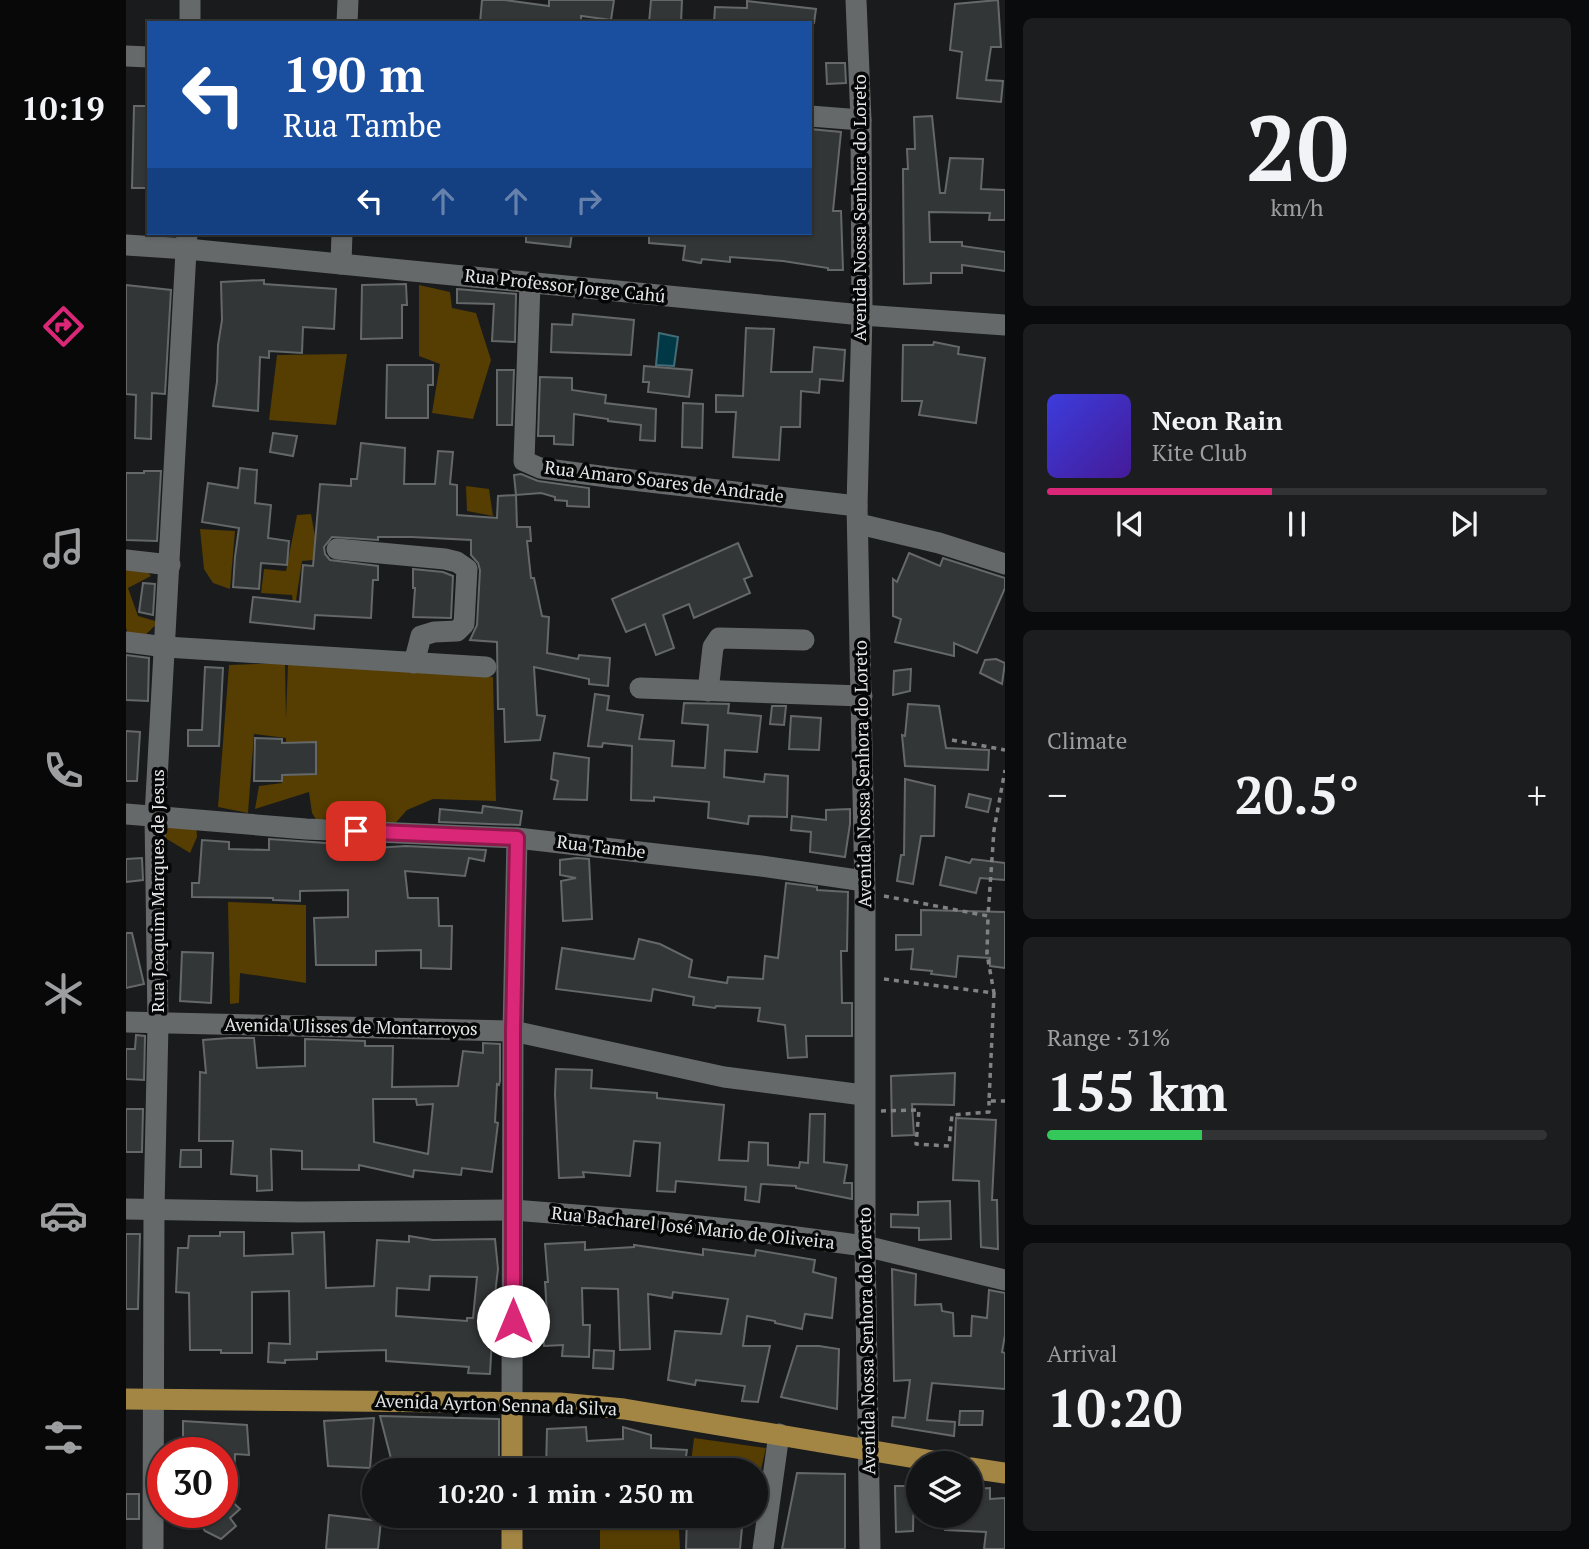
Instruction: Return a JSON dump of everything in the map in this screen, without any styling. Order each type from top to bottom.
[{"type":"main road","name":"Avenida Ayrton Senna da Silva","points":[[126,1399],[560,1403],[624,1409],[906,1456]]},
{"type":"main road","points":[[512,1403],[512,1458]]},
{"type":"main road","points":[[983,1470],[1004,1473]]},
{"type":"main road","points":[[512,1528],[512,1549]]},
{"type":"street","points":[[190,0],[190,21]]},
{"type":"street","points":[[347,21],[348,0]]},
{"type":"street","name":"Avenida Nossa Senhora do Loreto","points":[[856,0],[861,120],[862,315],[858,515],[870,1549]]},
{"type":"street","points":[[126,56],[147,57]]},
{"type":"street","points":[[812,116],[861,120]]},
{"type":"street","points":[[341,264],[342,235]]},
{"type":"street","name":"Rua Professor Jorge Cahú","points":[[126,245],[187,241],[341,264],[862,315],[1004,325]]},
{"type":"street","name":"Rua Joaquim Marques de Jesus","points":[[153,1549],[154,1210],[158,1024],[155,816],[187,241]]},
{"type":"street","name":"Rua Amaro Soares de Andrade","points":[[530,283],[524,461],[540,468],[858,515],[1004,564]]},
{"type":"street","points":[[337,549],[445,559],[457,562],[467,569],[464,625],[457,631],[434,632],[421,636],[414,663]]},
{"type":"street","points":[[126,560],[170,565]]},
{"type":"street","points":[[708,691],[713,647],[719,638],[804,639]]},
{"type":"street","points":[[126,642],[166,647],[486,667]]},
{"type":"street","points":[[640,688],[862,696]]},
{"type":"street","name":"Rua Tambe","points":[[126,814],[306,829],[517,838],[761,866],[864,886]]},
{"type":"street","points":[[512,1403],[513,1031],[517,838]]},
{"type":"street","name":"Avenida Ulisses de Montarroyos","points":[[126,1022],[513,1031],[724,1077],[863,1103]]},
{"type":"street","name":"Rua Bacharel José Mario de Oliveira","points":[[126,1209],[300,1212],[513,1210],[652,1221],[865,1246],[1004,1280]]},
{"type":"street","points":[[763,1549],[779,1434]]},
{"type":"path","points":[[952,740],[1004,750]]},
{"type":"path","points":[[863,1103],[919,1110],[916,1144],[948,1146],[952,1115],[989,1112],[994,993],[987,954],[988,916],[993,830],[1004,770]]},
{"type":"path","points":[[864,886],[988,916]]},
{"type":"path","points":[[864,977],[994,993]]},
{"type":"path","points":[[989,1101],[1004,1101]]},
{"type":"shaded area","points":[[419,285],[450,292],[452,308],[476,313],[491,360],[473,419],[432,413],[440,364],[419,356]]},
{"type":"shaded area","points":[[347,354],[336,425],[269,420],[277,355]]},
{"type":"shaded area","points":[[466,486],[489,489],[493,516],[467,511]]},
{"type":"shaded area","points":[[311,514],[318,553],[313,560],[302,561],[294,614],[292,595],[261,593],[264,569],[286,571],[297,515]]},
{"type":"shaded area","points":[[200,529],[235,531],[230,589],[213,583],[204,569]]},
{"type":"shaded area","points":[[126,565],[145,569],[151,576],[128,588],[138,616],[159,622],[141,639],[128,634],[126,628]]},
{"type":"shaded area","points":[[285,663],[286,719],[288,663],[493,677],[496,801],[433,799],[407,810],[392,827],[373,822],[371,806],[317,821],[312,813],[309,792],[255,809],[259,786],[282,783],[283,774],[317,775],[316,742],[286,742],[286,738],[254,734],[248,813],[218,807],[229,665]]},
{"type":"shaded area","points":[[164,814],[196,822],[197,837],[190,853],[162,836]]},
{"type":"shaded area","points":[[228,902],[306,905],[306,983],[240,973],[239,1003],[230,1004]]},
{"type":"shaded area","points":[[694,1438],[766,1448],[764,1458],[692,1458]]},
{"type":"shaded area","points":[[600,1528],[677,1528],[679,1531],[680,1549],[600,1549]]},
{"type":"water","points":[[659,333],[678,337],[674,366],[656,365]]},
{"type":"building","points":[[482,0],[549,6],[549,0],[614,0],[611,20],[581,16],[581,21],[480,21]]},
{"type":"building","points":[[651,0],[682,0],[681,21],[649,21]]},
{"type":"building","points":[[998,0],[1001,47],[991,47],[986,80],[1003,81],[1001,102],[957,98],[962,52],[950,50],[955,4]]},
{"type":"building","points":[[747,1],[816,9],[814,23],[714,21],[715,7],[747,8]]},
{"type":"building","points":[[826,63],[845,63],[846,83],[827,84]]},
{"type":"building","points":[[134,106],[147,106],[147,188],[132,188]]},
{"type":"building","points":[[932,116],[940,193],[945,193],[950,158],[983,159],[981,189],[1005,190],[1005,220],[989,220],[990,213],[929,212],[930,242],[962,242],[962,246],[1005,252],[1005,271],[962,265],[962,273],[931,273],[931,283],[904,284],[903,169],[908,169],[907,149],[915,149],[914,117]]},
{"type":"building","points":[[812,129],[841,132],[833,211],[841,211],[843,270],[730,257],[730,262],[702,259],[701,263],[683,260],[685,246],[649,243],[649,235],[812,235]]},
{"type":"building","points":[[526,235],[572,235],[570,247],[526,242]]},
{"type":"building","points":[[264,280],[264,284],[336,289],[334,329],[303,327],[302,353],[269,351],[269,358],[260,357],[258,411],[213,406],[222,320],[221,282]]},
{"type":"building","points":[[406,284],[407,305],[402,305],[402,338],[361,339],[362,285]]},
{"type":"building","points":[[126,285],[171,290],[165,394],[152,393],[151,439],[135,438],[136,395],[126,394]]},
{"type":"building","points":[[457,289],[516,294],[515,342],[492,341],[494,304],[457,303]]},
{"type":"building","points":[[573,314],[634,320],[631,355],[551,352],[552,324],[572,325]]},
{"type":"building","points":[[746,328],[774,329],[771,372],[812,372],[814,347],[845,350],[843,381],[820,379],[819,393],[801,391],[800,427],[781,427],[779,460],[733,457],[736,412],[716,412],[716,395],[743,396]]},
{"type":"building","points":[[934,342],[959,347],[958,354],[985,358],[976,423],[919,415],[922,401],[902,401],[903,345],[933,345]]},
{"type":"building","points":[[387,365],[433,365],[433,385],[428,385],[428,418],[386,418]]},
{"type":"building","points":[[644,366],[692,370],[689,397],[648,392],[649,382],[643,382]]},
{"type":"building","points":[[497,370],[514,370],[512,425],[497,425]]},
{"type":"building","points":[[540,377],[572,378],[572,390],[606,395],[605,403],[656,409],[655,441],[640,440],[641,425],[574,414],[573,445],[554,444],[554,436],[538,436]]},
{"type":"building","points":[[683,403],[703,404],[702,448],[682,447]]},
{"type":"building","points":[[273,433],[297,436],[293,456],[270,452]]},
{"type":"building","points":[[361,443],[405,448],[404,484],[435,484],[438,451],[453,452],[450,484],[457,485],[457,515],[497,518],[498,496],[516,495],[517,527],[530,527],[531,541],[527,541],[531,578],[534,578],[542,616],[549,617],[547,653],[578,659],[579,655],[610,658],[608,686],[589,684],[589,679],[534,667],[537,715],[545,716],[540,740],[505,742],[504,709],[498,709],[497,642],[470,640],[477,625],[480,570],[471,555],[471,540],[332,537],[324,547],[330,560],[378,566],[378,580],[373,580],[371,618],[315,615],[314,629],[250,622],[253,597],[300,602],[303,565],[313,566],[320,484],[351,486],[351,479],[357,479]]},
{"type":"building","points":[[240,468],[257,470],[255,503],[271,505],[268,538],[289,541],[287,565],[261,563],[259,589],[233,587],[239,528],[202,522],[208,483],[238,488]]},
{"type":"building","points":[[161,471],[157,541],[126,540],[126,473]]},
{"type":"building","points":[[521,474],[538,481],[589,488],[589,507],[567,506],[567,501],[555,500],[555,497],[541,493],[516,495],[514,475]]},
{"type":"building","points":[[738,543],[752,576],[744,579],[750,593],[694,618],[689,604],[663,615],[674,648],[656,655],[645,624],[626,632],[612,599]]},
{"type":"building","points":[[909,553],[940,566],[943,558],[1005,578],[1005,588],[977,653],[954,643],[954,656],[895,642],[901,619],[893,616],[893,579],[897,582]]},
{"type":"building","points":[[413,569],[443,572],[453,576],[451,618],[413,617]]},
{"type":"building","points":[[143,583],[155,584],[153,615],[139,612]]},
{"type":"building","points":[[126,655],[149,658],[148,701],[126,700]]},
{"type":"building","points":[[996,659],[1005,663],[1002,684],[980,673],[985,660]]},
{"type":"building","points":[[205,667],[223,668],[219,746],[188,746],[188,730],[202,730]]},
{"type":"building","points":[[911,669],[910,691],[893,695],[894,671]]},
{"type":"building","points":[[595,694],[609,696],[607,710],[643,715],[639,739],[674,741],[672,766],[705,768],[708,725],[682,723],[684,703],[729,704],[728,713],[761,716],[757,752],[725,750],[724,777],[764,782],[765,774],[788,776],[787,817],[749,816],[748,824],[708,818],[709,802],[654,797],[654,801],[631,800],[632,746],[603,743],[602,747],[588,746]]},
{"type":"building","points":[[908,704],[939,706],[946,748],[989,750],[988,770],[905,766],[902,735],[905,736]]},
{"type":"building","points":[[772,706],[786,706],[784,725],[770,724]]},
{"type":"building","points":[[791,716],[821,718],[819,750],[789,749]]},
{"type":"building","points":[[126,731],[140,732],[137,781],[126,781]]},
{"type":"building","points":[[255,738],[282,739],[282,743],[316,742],[316,774],[282,775],[282,781],[254,781]]},
{"type":"building","points":[[554,753],[589,758],[587,800],[554,799],[558,781],[551,779]]},
{"type":"building","points":[[905,779],[935,786],[934,836],[921,836],[913,884],[897,881],[901,855],[904,855]]},
{"type":"building","points":[[969,794],[991,799],[988,812],[966,807]]},
{"type":"building","points":[[483,806],[522,811],[520,825],[439,822],[440,809],[482,813]]},
{"type":"building","points":[[850,809],[845,857],[810,852],[811,832],[791,830],[792,816],[826,820],[826,810]]},
{"type":"building","points":[[269,839],[340,844],[341,850],[406,846],[486,850],[484,861],[469,858],[465,876],[405,871],[408,898],[438,898],[439,926],[452,926],[451,969],[421,968],[421,950],[376,951],[376,965],[316,965],[314,918],[348,917],[348,890],[300,891],[300,901],[192,897],[192,883],[199,883],[202,840],[229,842],[229,849],[269,850]]},
{"type":"building","points":[[946,857],[970,863],[972,859],[1005,863],[1005,880],[980,878],[976,893],[940,885]]},
{"type":"building","points":[[142,858],[143,880],[126,882],[126,859]]},
{"type":"building","points":[[589,859],[592,919],[563,921],[561,881],[576,878],[560,875],[560,860]]},
{"type":"building","points":[[786,883],[817,887],[817,890],[848,892],[847,951],[841,951],[842,1003],[852,1003],[852,1036],[806,1036],[807,1057],[788,1058],[785,1025],[758,1021],[760,1008],[693,1005],[694,997],[653,989],[651,1001],[556,989],[562,948],[634,959],[639,939],[660,944],[692,960],[689,977],[727,983],[728,977],[763,979],[765,956],[778,958]]},
{"type":"building","points":[[921,910],[1005,912],[1005,968],[990,966],[990,958],[958,956],[956,977],[911,969],[913,949],[896,950],[896,935],[921,935]]},
{"type":"building","points":[[126,933],[132,933],[144,984],[126,988]]},
{"type":"building","points":[[182,952],[213,953],[211,1003],[180,1001]]},
{"type":"building","points":[[136,1035],[145,1036],[144,1080],[126,1079],[126,1049],[135,1049]]},
{"type":"building","points":[[254,1038],[257,1068],[305,1066],[305,1039],[365,1041],[365,1046],[393,1046],[392,1087],[458,1086],[463,1051],[483,1053],[483,1043],[500,1044],[500,1081],[499,1085],[497,1084],[495,1122],[498,1123],[492,1172],[462,1168],[461,1175],[414,1170],[413,1177],[359,1165],[359,1170],[302,1169],[302,1151],[271,1149],[272,1190],[257,1191],[257,1176],[231,1174],[233,1141],[199,1141],[200,1072],[206,1073],[203,1040]],"holes":[[[373,1099],[416,1099],[417,1105],[433,1104],[428,1154],[374,1142]]]},
{"type":"building","points":[[556,1069],[592,1070],[591,1088],[657,1093],[657,1098],[724,1105],[719,1160],[748,1161],[749,1142],[768,1143],[768,1165],[799,1168],[800,1162],[808,1163],[810,1114],[825,1114],[824,1162],[847,1165],[844,1183],[852,1183],[852,1199],[796,1186],[761,1184],[759,1202],[745,1200],[746,1187],[676,1181],[675,1192],[657,1191],[660,1143],[634,1141],[630,1176],[583,1172],[584,1177],[559,1178]]},
{"type":"building","points":[[955,1073],[954,1105],[912,1104],[914,1135],[892,1136],[891,1076]]},
{"type":"building","points":[[126,1109],[143,1109],[142,1152],[126,1152]]},
{"type":"building","points":[[956,1118],[996,1120],[992,1200],[997,1200],[998,1249],[981,1247],[979,1181],[953,1180]]},
{"type":"building","points":[[181,1150],[201,1150],[201,1167],[180,1167]]},
{"type":"building","points":[[950,1201],[951,1239],[919,1240],[919,1228],[891,1227],[891,1214],[918,1215],[918,1202]]},
{"type":"building","points":[[220,1232],[244,1232],[244,1256],[293,1254],[292,1233],[324,1232],[326,1288],[374,1286],[377,1240],[409,1242],[409,1236],[433,1240],[495,1239],[498,1269],[490,1337],[490,1374],[468,1373],[469,1367],[386,1361],[386,1350],[317,1352],[317,1359],[268,1362],[269,1343],[290,1344],[289,1291],[252,1292],[252,1353],[190,1350],[189,1293],[176,1292],[178,1248],[188,1248],[189,1236],[220,1236]],"holes":[[[430,1276],[477,1277],[473,1318],[467,1318],[467,1321],[396,1316],[397,1288],[429,1290]]]},
{"type":"building","points":[[126,1234],[140,1234],[138,1309],[126,1309]]},
{"type":"building","points":[[585,1242],[585,1250],[634,1245],[703,1255],[703,1249],[755,1256],[756,1250],[815,1260],[813,1272],[836,1278],[832,1318],[805,1314],[802,1329],[747,1316],[743,1346],[770,1346],[758,1402],[742,1401],[745,1386],[696,1380],[695,1385],[668,1380],[675,1331],[721,1334],[728,1299],[673,1292],[672,1298],[648,1294],[650,1349],[620,1350],[618,1289],[582,1288],[583,1325],[590,1325],[589,1357],[562,1356],[563,1345],[544,1346],[543,1326],[546,1325],[547,1314],[545,1282],[548,1282],[545,1244]]},
{"type":"building","points":[[892,1269],[916,1274],[915,1305],[941,1304],[942,1311],[953,1313],[954,1336],[971,1336],[972,1316],[987,1318],[989,1290],[1005,1293],[1005,1335],[1002,1352],[1005,1353],[1005,1389],[932,1383],[927,1420],[955,1422],[954,1436],[892,1426],[893,1417],[905,1418],[910,1380],[894,1381]]},
{"type":"building","points":[[797,1346],[839,1349],[837,1409],[781,1397]]},
{"type":"building","points":[[594,1350],[614,1351],[613,1369],[593,1368]]},
{"type":"building","points":[[960,1411],[983,1411],[982,1425],[959,1425]]},
{"type":"building","points":[[380,1416],[499,1419],[499,1458],[391,1458]]},
{"type":"building","points":[[374,1418],[371,1458],[362,1458],[362,1468],[328,1466],[324,1421]]},
{"type":"building","points":[[183,1421],[247,1425],[249,1455],[238,1454],[238,1437],[183,1437]]},
{"type":"building","points":[[586,1427],[587,1441],[623,1439],[623,1427],[651,1435],[651,1448],[687,1450],[686,1458],[546,1458],[547,1429]]},
{"type":"building","points":[[797,1473],[845,1474],[845,1549],[782,1549]]},
{"type":"building","points":[[895,1486],[906,1486],[906,1528],[913,1528],[913,1531],[896,1532]]},
{"type":"building","points":[[983,1488],[990,1488],[990,1499],[1005,1498],[1005,1549],[984,1549],[986,1532],[945,1530],[983,1528]]},
{"type":"building","points":[[126,1494],[139,1494],[139,1519],[126,1519]]},
{"type":"building","points":[[329,1515],[362,1519],[362,1528],[380,1528],[378,1549],[326,1549]]},
{"type":"building","points":[[203,1528],[234,1528],[221,1539]]},
{"type":"building","points":[[687,1528],[742,1528],[740,1549],[686,1549]]},
{"type":"route","points":[[356,831],[517,838],[513,1031],[513,1321]]}]
